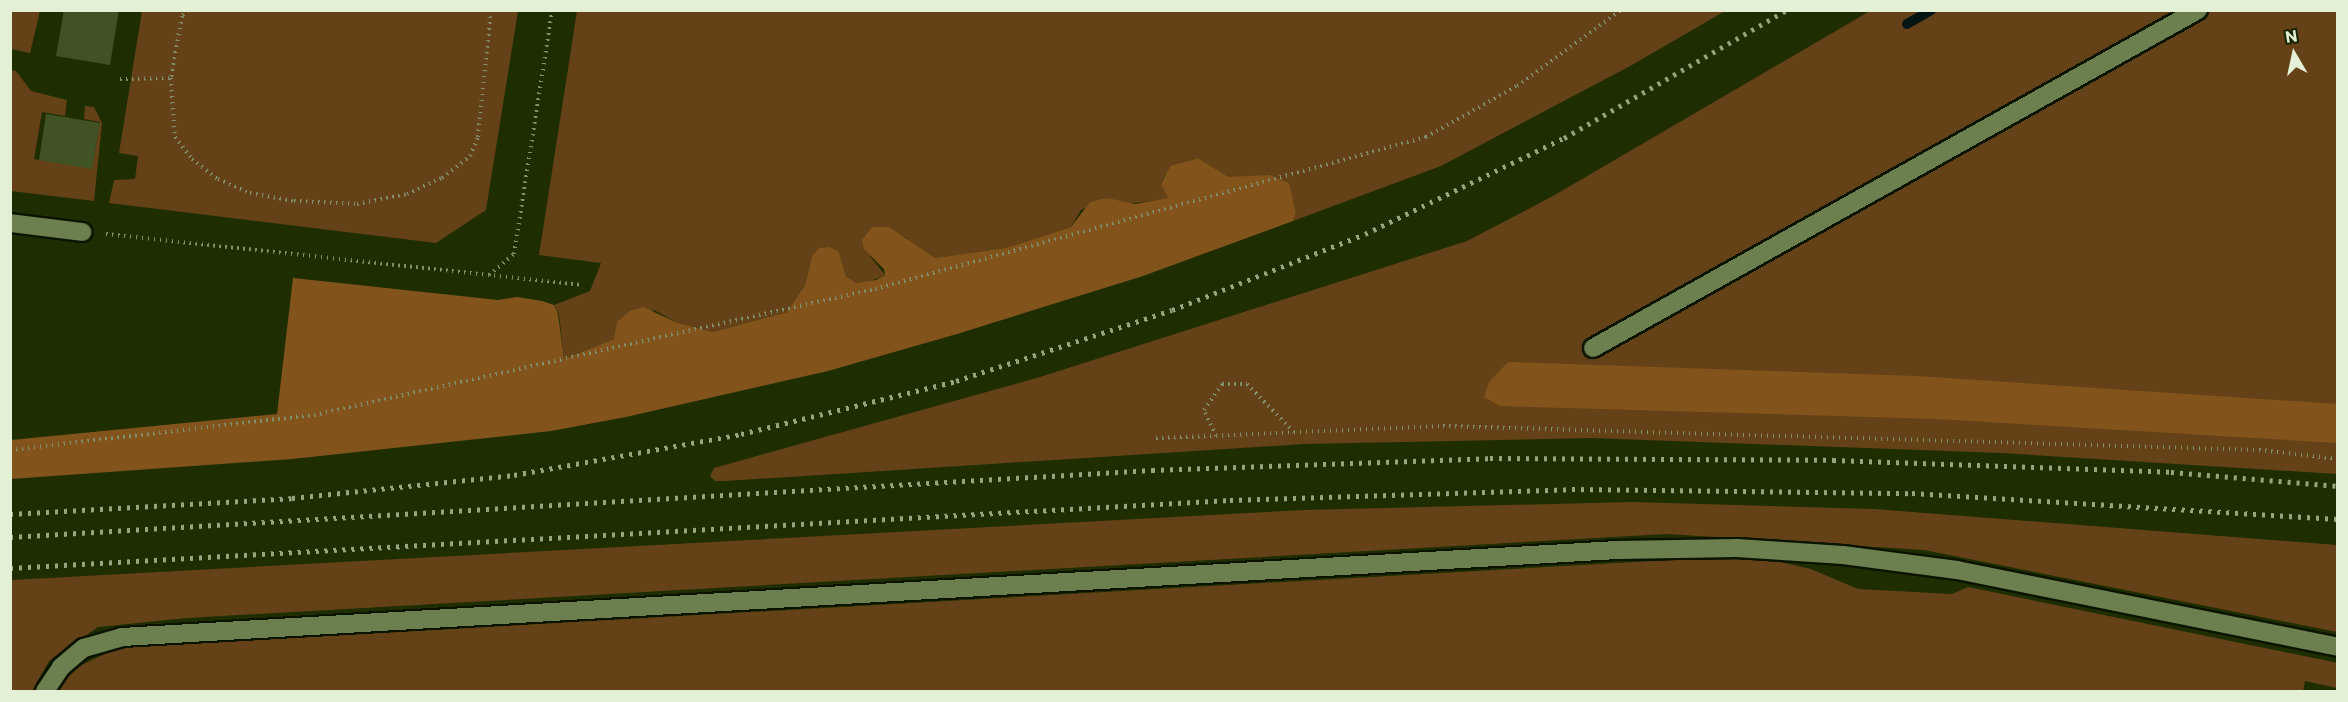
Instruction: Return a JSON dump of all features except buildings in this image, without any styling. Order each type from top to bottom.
[{"type":"street","points":[[1593,348],[2198,10]]},
{"type":"street","points":[[10,223],[82,232]]},
{"type":"street","points":[[45,691],[61,667],[84,648],[122,637],[1630,550],[1737,548],[1844,555],[1957,570],[2337,647]]},
{"type":"path","points":[[188,10],[182,16],[171,78],[175,137],[192,159],[218,179],[250,193],[294,201],[357,204],[407,194],[442,178],[470,156],[478,137],[488,10]]},
{"type":"path","points":[[488,275],[514,254],[552,10]]},
{"type":"path","points":[[10,450],[314,415],[875,289],[1426,137],[1517,86],[1621,10]]},
{"type":"path","points":[[120,80],[171,78]]},
{"type":"path","points":[[82,232],[580,285]]},
{"type":"path","points":[[1216,436],[1204,410],[1222,384],[1247,384],[1294,433]]},
{"type":"path","points":[[1156,438],[1443,426],[2259,450],[2337,459]]},
{"type":"shaded area","points":[[10,11],[40,11],[30,53],[11,49]]},
{"type":"shaded area","points":[[142,11],[518,11],[486,210],[436,243],[109,203],[114,180],[135,179],[138,156],[119,153]]},
{"type":"shaded area","points":[[577,11],[1725,11],[1632,65],[1441,166],[1293,221],[1296,213],[1293,200],[1227,177],[1198,158],[1170,166],[1161,183],[1168,198],[1162,200],[1123,204],[1107,198],[1081,210],[1071,227],[1006,248],[951,256],[935,258],[921,252],[905,237],[870,256],[885,275],[866,283],[856,284],[846,276],[839,252],[812,256],[805,285],[787,312],[713,332],[678,323],[654,310],[614,339],[564,359],[559,314],[554,305],[590,291],[601,263],[539,255]]},
{"type":"shaded area","points":[[1870,11],[2337,11],[2337,474],[2001,453],[1592,438],[1304,444],[725,481],[715,481],[710,476],[714,468],[1040,377],[1467,241],[1553,196]]},
{"type":"shaded area","points":[[10,70],[16,71],[31,91],[67,100],[65,116],[42,112],[34,159],[92,168],[100,122],[84,119],[85,106],[94,107],[102,123],[94,201],[11,191]]},
{"type":"shaded area","points":[[1198,158],[1228,177],[1269,175],[1289,183],[1296,213],[1293,221],[1143,276],[957,334],[828,371],[626,417],[551,431],[292,459],[11,479],[11,440],[277,414],[293,278],[498,300],[517,297],[542,301],[554,305],[558,314],[564,359],[614,339],[617,322],[630,311],[643,307],[678,323],[713,332],[787,312],[805,285],[812,256],[819,248],[829,247],[839,252],[846,276],[856,283],[876,280],[885,275],[884,269],[864,249],[862,240],[872,227],[889,227],[935,258],[1006,248],[1071,227],[1090,202],[1107,198],[1135,204],[1168,198],[1161,184],[1170,166]]},
{"type":"shaded area","points":[[1508,362],[1916,376],[2337,404],[2337,443],[1936,419],[1500,406],[1484,397],[1489,382]]},
{"type":"shaded area","points":[[1632,502],[1874,509],[2337,545],[2337,632],[1924,550],[1666,534],[187,618],[98,627],[49,661],[32,691],[11,691],[11,580],[1304,510]]},
{"type":"shaded area","points":[[1689,559],[1772,560],[1811,569],[1858,589],[1952,594],[1968,587],[2338,663],[2337,688],[2305,681],[2303,692],[58,692],[69,671],[117,648]]},
{"type":"waterway","points":[[1907,24],[1931,10]]},
{"type":"railway","points":[[10,514],[292,498],[514,475],[741,434],[956,381],[1172,310],[1365,234],[1564,138],[1787,10]]},
{"type":"railway","points":[[10,537],[1152,470],[1490,458],[1833,460],[2171,472],[2338,486]]},
{"type":"railway","points":[[10,568],[1230,500],[1572,489],[1912,493],[2338,519]]}]
